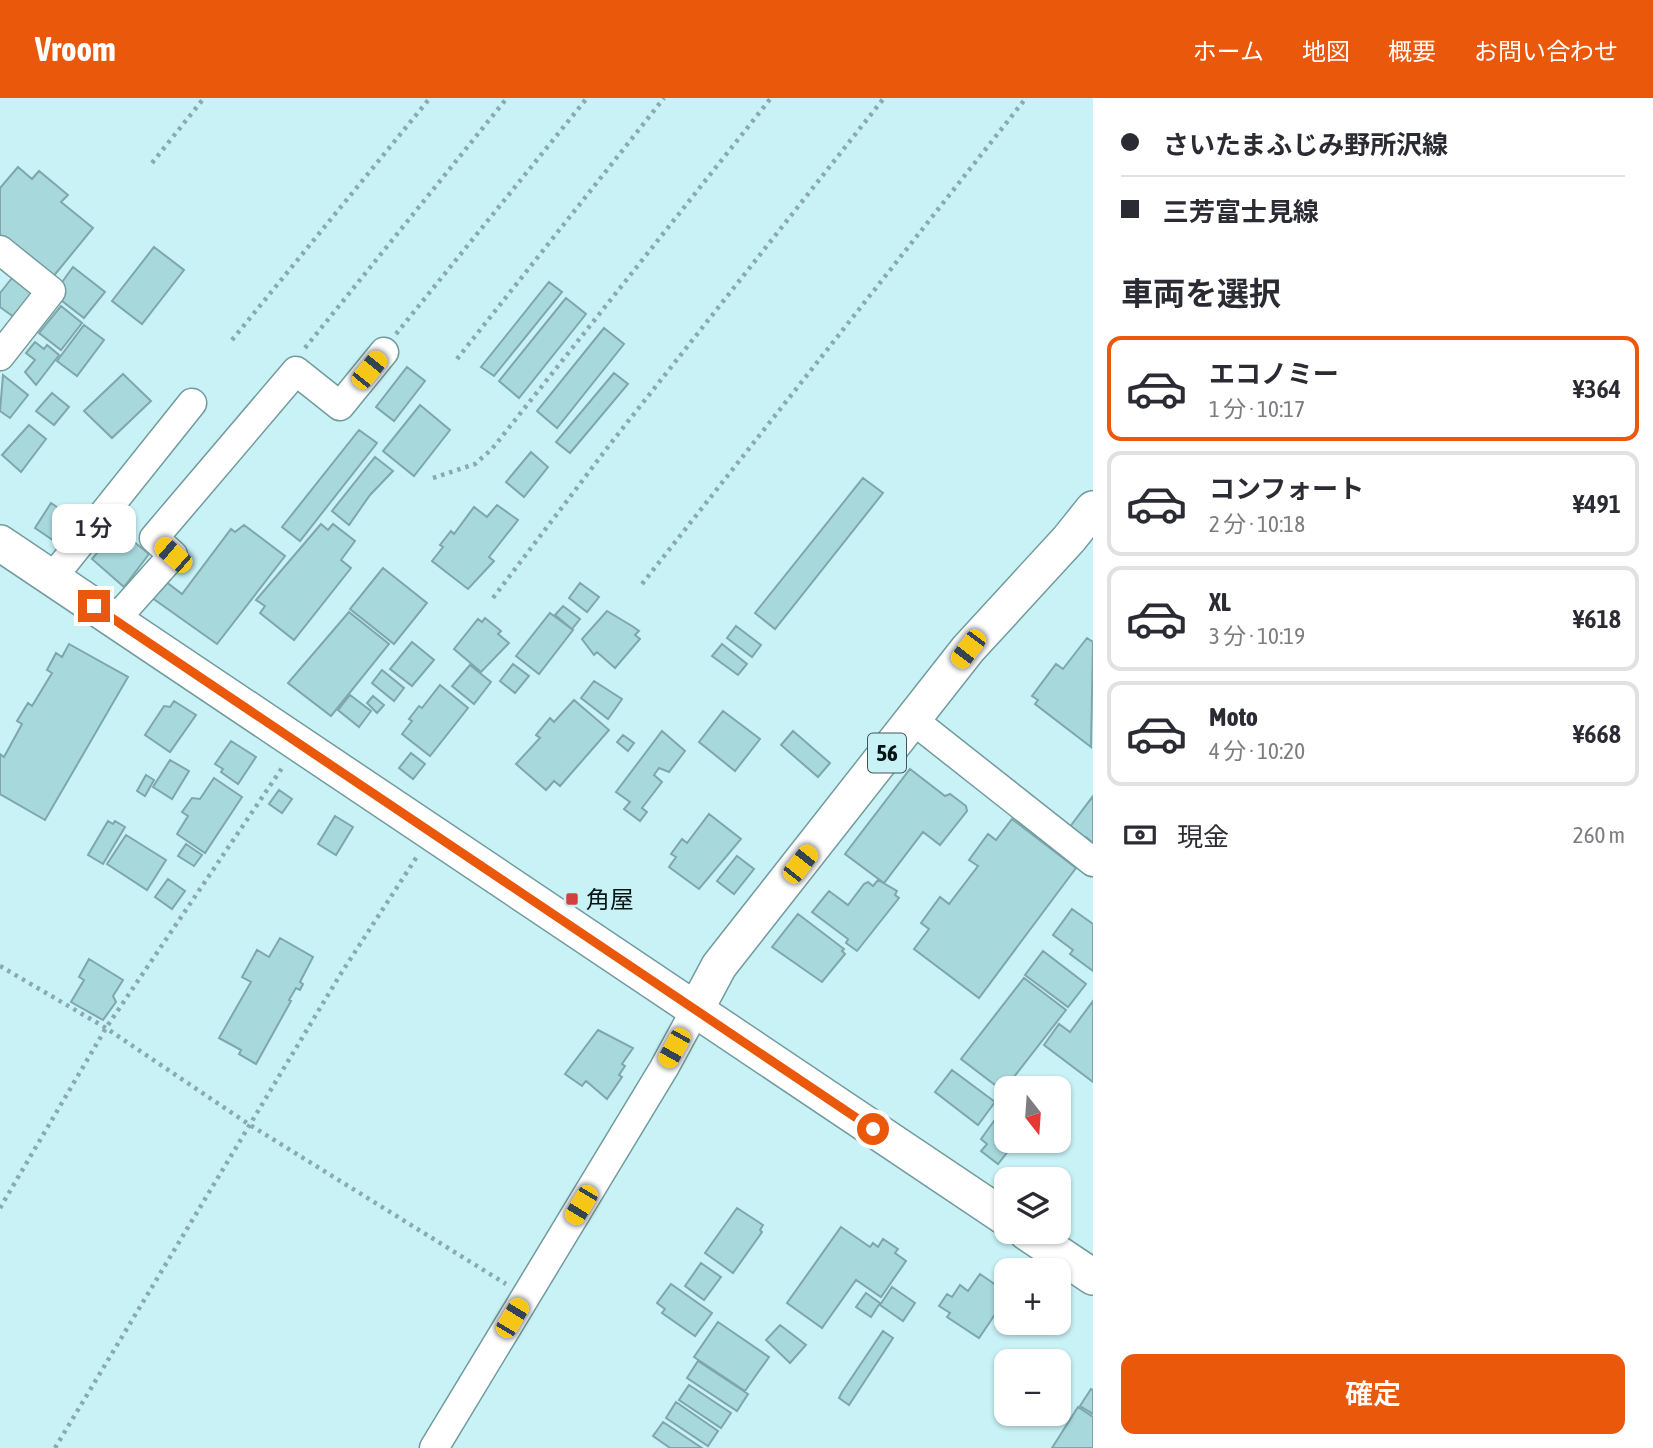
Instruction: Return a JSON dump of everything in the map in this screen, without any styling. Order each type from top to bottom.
[{"type":"main road","name":"56","points":[[696,1009],[719,966],[968,649],[1069,540],[1093,509]]},
{"type":"main road","points":[[0,542],[994,1210]]},
{"type":"main road","points":[[1044,1244],[1093,1277]]},
{"type":"street","points":[[0,250],[51,291],[0,356]]},
{"type":"street","points":[[115,620],[173,555],[154,538],[296,371],[340,406],[384,352]]},
{"type":"street","points":[[53,578],[192,403]]},
{"type":"street","points":[[913,720],[1093,862]]},
{"type":"street","points":[[434,1448],[664,1068],[696,1009]]},
{"type":"path","points":[[152,163],[204,98]]},
{"type":"path","points":[[232,340],[430,98]]},
{"type":"path","points":[[296,371],[303,350],[507,98]]},
{"type":"path","points":[[384,352],[587,98]]},
{"type":"path","points":[[457,359],[664,98]]},
{"type":"path","points":[[433,478],[475,464],[492,449],[771,98]]},
{"type":"path","points":[[493,597],[627,422],[884,98]]},
{"type":"path","points":[[642,584],[1026,98]]},
{"type":"path","points":[[0,1208],[106,1028],[298,743]]},
{"type":"path","points":[[55,1448],[340,975],[432,832]]},
{"type":"path","points":[[0,966],[106,1028],[250,1125],[525,1296]]},
{"type":"building","points":[[18,167],[32,179],[39,171],[68,195],[61,202],[93,228],[52,278],[0,236],[0,188]]},
{"type":"building","points":[[154,247],[184,270],[142,324],[112,301]]},
{"type":"building","points":[[73,267],[105,292],[84,318],[57,297],[64,288],[60,285]]},
{"type":"building","points":[[12,278],[37,296],[18,320],[0,307],[0,293]]},
{"type":"building","points":[[549,282],[562,292],[494,376],[481,367]]},
{"type":"building","points":[[566,298],[586,314],[519,398],[499,381]]},
{"type":"building","points":[[61,306],[82,323],[61,350],[39,333]]},
{"type":"building","points":[[84,325],[104,340],[77,376],[57,361]]},
{"type":"building","points":[[604,328],[624,344],[557,428],[537,411]]},
{"type":"building","points":[[35,342],[44,349],[47,345],[59,355],[36,385],[25,372],[35,360],[26,353]]},
{"type":"building","points":[[407,367],[425,381],[394,421],[376,407]]},
{"type":"building","points":[[614,373],[628,384],[570,453],[556,442]]},
{"type":"building","points":[[123,374],[151,401],[112,438],[84,411]]},
{"type":"building","points":[[3,375],[28,395],[10,418],[0,411]]},
{"type":"building","points":[[52,393],[69,407],[54,425],[36,411]]},
{"type":"building","points":[[420,405],[450,430],[414,476],[383,451]]},
{"type":"building","points":[[29,425],[46,439],[21,472],[2,455]]},
{"type":"building","points":[[359,430],[377,443],[300,541],[282,527]]},
{"type":"building","points":[[531,452],[548,467],[524,497],[506,482]]},
{"type":"building","points":[[375,457],[393,471],[370,495],[349,525],[332,511]]},
{"type":"building","points":[[863,478],[883,493],[775,629],[755,613]]},
{"type":"building","points":[[51,503],[83,525],[66,549],[35,528]]},
{"type":"building","points":[[497,505],[518,520],[489,557],[494,561],[468,589],[432,561],[443,547],[440,545],[451,531],[454,534],[474,507],[487,517]]},
{"type":"building","points":[[321,524],[328,530],[333,524],[355,541],[341,560],[351,568],[294,640],[260,613],[265,606],[256,600]]},
{"type":"building","points":[[113,525],[149,554],[124,587],[92,559],[109,538],[105,535]]},
{"type":"building","points":[[244,525],[285,556],[217,644],[148,595],[161,578],[182,594],[231,529],[235,532]]},
{"type":"building","points":[[383,568],[427,603],[394,644],[350,609]]},
{"type":"building","points":[[580,583],[599,597],[587,612],[569,598]]},
{"type":"building","points":[[563,606],[580,619],[572,629],[555,615]]},
{"type":"building","points":[[607,611],[639,631],[635,635],[640,639],[615,668],[597,652],[594,655],[582,639]]},
{"type":"building","points":[[349,612],[389,644],[331,716],[288,683]]},
{"type":"building","points":[[550,613],[573,630],[539,674],[516,656]]},
{"type":"building","points":[[485,618],[501,631],[498,634],[509,643],[481,672],[454,649],[478,619],[482,622]]},
{"type":"building","points":[[736,626],[761,645],[752,657],[727,638]]},
{"type":"building","points":[[1087,638],[1093,642],[1091,747],[1035,704],[1038,700],[1032,696],[1056,664],[1063,669]]},
{"type":"building","points":[[412,642],[434,660],[412,686],[390,669]]},
{"type":"building","points":[[69,644],[128,677],[45,820],[0,794],[0,754],[4,757],[22,724],[17,721],[28,703],[32,706],[52,673],[47,670],[56,653],[62,657]]},
{"type":"building","points":[[722,644],[747,664],[738,675],[712,656]]},
{"type":"building","points":[[513,664],[529,676],[515,693],[500,681]]},
{"type":"building","points":[[470,665],[491,682],[474,704],[452,686]]},
{"type":"building","points":[[382,670],[404,688],[394,701],[372,683]]},
{"type":"building","points":[[594,681],[622,699],[608,719],[581,698]]},
{"type":"building","points":[[440,685],[468,708],[430,756],[402,734],[419,706],[422,708]]},
{"type":"building","points":[[350,695],[371,711],[359,727],[338,710]]},
{"type":"building","points":[[373,696],[384,705],[377,713],[367,703]]},
{"type":"building","points":[[574,700],[609,730],[560,786],[554,781],[546,790],[516,764],[540,738],[536,735],[550,718],[554,722]]},
{"type":"building","points":[[174,701],[196,715],[170,752],[145,735],[164,706],[170,707]]},
{"type":"building","points":[[723,711],[760,739],[735,771],[699,742]]},
{"type":"building","points":[[662,731],[685,751],[669,772],[659,768],[654,775],[662,782],[642,808],[647,812],[640,821],[624,809],[630,802],[616,792]]},
{"type":"building","points":[[793,731],[830,763],[818,777],[781,745]]},
{"type":"building","points":[[623,735],[634,743],[628,751],[617,742]]},
{"type":"building","points":[[231,741],[256,757],[238,784],[215,764]]},
{"type":"building","points":[[411,753],[425,764],[413,779],[399,768]]},
{"type":"building","points":[[170,760],[189,771],[172,799],[153,787]]},
{"type":"building","points":[[910,769],[945,796],[950,794],[966,806],[967,811],[940,845],[923,832],[884,883],[845,854]]},
{"type":"building","points":[[146,775],[154,780],[145,796],[137,791]]},
{"type":"building","points":[[214,778],[242,797],[205,853],[177,834],[188,816],[182,812],[192,798],[200,799]]},
{"type":"building","points":[[279,790],[292,799],[282,813],[269,804]]},
{"type":"building","points":[[1093,796],[1093,843],[1086,837],[1083,840],[1069,828]]},
{"type":"building","points":[[709,814],[741,839],[699,889],[669,867],[676,857],[671,854],[682,839],[687,843]]},
{"type":"building","points":[[335,816],[353,827],[336,855],[318,844]]},
{"type":"building","points":[[1012,819],[1076,868],[979,998],[914,949],[929,929],[921,923],[940,897],[949,904],[978,866],[969,860],[988,834],[996,840]]},
{"type":"building","points":[[108,821],[113,824],[115,821],[125,827],[103,864],[88,855]]},
{"type":"building","points":[[126,835],[166,860],[147,890],[107,864]]},
{"type":"building","points":[[186,844],[202,855],[194,866],[178,856]]},
{"type":"building","points":[[737,856],[754,869],[734,894],[717,881]]},
{"type":"building","points":[[168,879],[185,891],[172,909],[155,897]]},
{"type":"building","points":[[878,880],[897,891],[895,895],[899,898],[857,951],[846,943],[848,939],[812,912],[829,891],[848,905],[864,884],[868,882],[873,886]]},
{"type":"building","points":[[1072,909],[1093,924],[1093,971],[1070,954],[1073,950],[1053,935]]},
{"type":"building","points":[[798,914],[844,949],[842,951],[845,954],[822,982],[772,947]]},
{"type":"building","points":[[280,938],[313,957],[300,982],[303,984],[300,990],[296,988],[256,1064],[239,1054],[241,1050],[219,1038],[251,982],[242,977],[257,950],[269,957]]},
{"type":"building","points":[[1043,951],[1086,984],[1068,1007],[1025,975]]},
{"type":"building","points":[[89,959],[123,980],[113,996],[116,1002],[103,1020],[71,1002],[84,980],[79,977]]},
{"type":"building","points":[[1024,978],[1066,1010],[1015,1076],[994,1076],[994,1084],[961,1059]]},
{"type":"building","points":[[1093,1001],[1093,1082],[1044,1045],[1059,1024],[1070,1032]]},
{"type":"building","points":[[598,1030],[633,1048],[622,1064],[625,1066],[619,1075],[622,1077],[607,1099],[586,1081],[582,1086],[565,1074]]},
{"type":"building","points":[[952,1070],[994,1103],[978,1125],[935,1092]]},
{"type":"building","points":[[994,1121],[994,1153],[1007,1153],[998,1164],[981,1151],[987,1144],[981,1139]]},
{"type":"building","points":[[737,1208],[763,1225],[760,1230],[762,1232],[733,1273],[705,1253]]},
{"type":"building","points":[[841,1227],[870,1247],[873,1243],[878,1247],[883,1239],[898,1249],[895,1253],[906,1261],[881,1297],[856,1280],[822,1328],[787,1303]]},
{"type":"building","points":[[701,1263],[721,1277],[704,1300],[685,1286]]},
{"type":"building","points":[[980,1274],[994,1284],[994,1316],[979,1338],[947,1317],[950,1313],[939,1306],[947,1294],[952,1297],[960,1285],[968,1291]]},
{"type":"building","points":[[671,1284],[712,1313],[695,1336],[662,1313],[665,1309],[657,1303]]},
{"type":"building","points":[[892,1287],[915,1303],[903,1321],[880,1305]]},
{"type":"building","points":[[866,1293],[880,1303],[871,1317],[856,1307]]},
{"type":"building","points":[[718,1322],[769,1357],[745,1391],[694,1357]]},
{"type":"building","points":[[780,1325],[806,1345],[790,1363],[766,1340]]},
{"type":"building","points":[[883,1331],[893,1338],[849,1405],[839,1398]]},
{"type":"building","points":[[698,1361],[748,1394],[737,1411],[687,1378]]},
{"type":"building","points":[[689,1385],[731,1413],[721,1428],[679,1400]]},
{"type":"building","points":[[1091,1389],[1093,1390],[1093,1414],[1080,1406]]},
{"type":"building","points":[[676,1402],[718,1431],[708,1446],[666,1418]]},
{"type":"building","points":[[1078,1407],[1093,1417],[1093,1448],[1052,1448],[1066,1426],[1071,1426],[1071,1418]]},
{"type":"building","points":[[663,1422],[702,1448],[670,1448],[653,1436]]},
{"type":"place","name":"角屋","points":[[572,899]]},
{"type":"route","points":[[94,606],[873,1129]]}]
